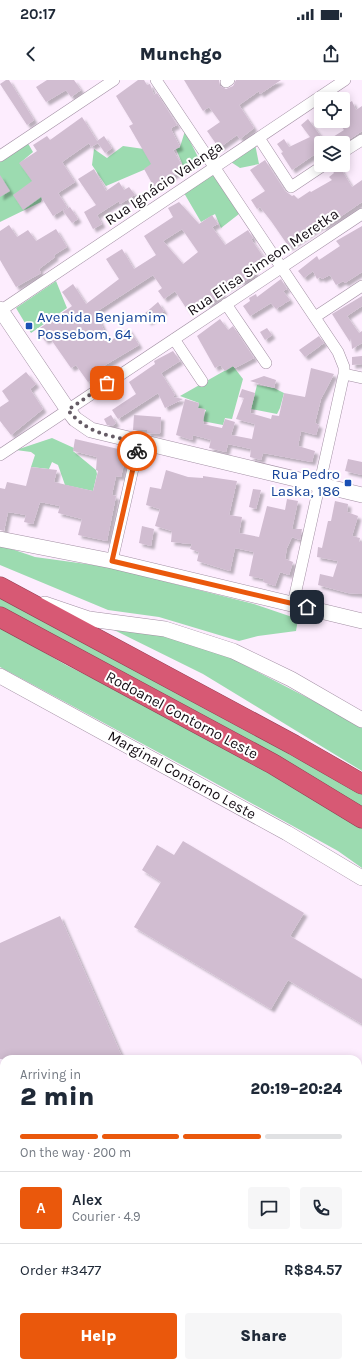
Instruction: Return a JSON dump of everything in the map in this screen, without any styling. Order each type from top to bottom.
[{"type":"highway","name":"Rodoanel Contorno Leste","points":[[4,589],[294,745],[362,784]]},
{"type":"highway","name":"Rodoanel Contorno Leste","points":[[0,617],[273,764],[362,818]]},
{"type":"street","points":[[0,156],[114,80]]},
{"type":"street","points":[[156,80],[338,352],[344,367],[344,374],[293,604]]},
{"type":"street","name":"Rua Ignácio Valenga","points":[[0,310],[345,80]]},
{"type":"street","points":[[258,138],[291,187],[314,172]]},
{"type":"street","points":[[350,148],[362,140]]},
{"type":"street","name":"Rua Elisa Simeon Meretka","points":[[0,455],[362,214]]},
{"type":"street","points":[[315,317],[362,286]]},
{"type":"street","points":[[226,304],[266,363]]},
{"type":"street","points":[[0,310],[68,410],[78,422],[91,430],[362,496]]},
{"type":"street","points":[[174,339],[202,381]]},
{"type":"street","points":[[344,374],[362,378]]},
{"type":"street","points":[[112,561],[139,442]]},
{"type":"street","points":[[0,539],[112,561],[362,621]]},
{"type":"street","points":[[4,589],[89,619],[165,629],[226,648],[291,679],[362,720]]},
{"type":"street","name":"Marginal Contorno Leste","points":[[0,676],[287,833],[362,878]]},
{"type":"green space","points":[[185,131],[202,165],[187,175],[176,149],[180,147]]},
{"type":"green space","points":[[26,140],[33,152],[20,163],[45,184],[41,202],[0,222],[0,158]]},
{"type":"green space","points":[[255,144],[259,164],[240,168],[231,162]]},
{"type":"green space","points":[[123,146],[151,150],[160,163],[106,186],[92,165],[94,149],[107,158]]},
{"type":"green space","points":[[213,175],[239,214],[221,228],[215,214],[201,222],[184,193]]},
{"type":"green space","points":[[56,281],[67,308],[31,333],[16,308]]},
{"type":"green space","points":[[233,366],[243,379],[232,419],[225,418],[223,425],[202,421],[206,410],[198,408],[199,403],[180,396]]},
{"type":"green space","points":[[257,385],[274,388],[284,393],[277,414],[251,409]]},
{"type":"green space","points":[[52,438],[74,448],[73,451],[96,470],[97,474],[93,491],[65,485],[58,465],[52,462],[49,469],[31,467],[35,455],[31,452],[16,450]]},
{"type":"green space","points":[[0,545],[35,557],[108,567],[254,604],[298,619],[296,631],[258,636],[239,641],[159,617],[108,610],[0,565]]},
{"type":"green space","points":[[0,594],[362,793],[362,808],[0,609]]},
{"type":"green space","points":[[0,627],[66,665],[176,720],[362,827],[362,868],[338,851],[0,667]]},
{"type":"green space","points":[[125,628],[204,644],[362,726],[362,771],[203,674],[112,629]]},
{"type":"building","points":[[6,80],[9,80],[34,120],[27,125],[0,84]]},
{"type":"building","points":[[47,80],[74,80],[81,90],[71,97],[66,90],[46,102],[36,87]]},
{"type":"building","points":[[138,80],[144,80],[147,85],[150,84],[154,95],[157,93],[177,125],[171,128],[180,147],[173,150],[184,169],[154,187],[144,169],[151,164],[129,126],[133,124],[116,96]]},
{"type":"building","points":[[184,80],[219,80],[220,86],[226,89],[233,86],[236,80],[281,80],[260,94],[259,91],[239,105],[254,128],[240,139],[237,135],[219,148],[207,131],[220,122],[209,107],[203,111]]},
{"type":"building","points":[[352,101],[356,110],[362,106],[362,131],[350,139],[350,136],[334,136],[344,130],[343,128],[350,128],[350,102]]},
{"type":"building","points":[[82,117],[97,141],[104,136],[112,148],[105,153],[98,143],[91,147],[89,143],[62,162],[75,182],[58,193],[67,207],[53,216],[41,197],[23,210],[13,195],[32,181],[19,163],[37,151],[33,145],[47,136],[50,140]]},
{"type":"building","points":[[308,119],[321,136],[314,136],[314,155],[292,170],[277,144],[284,139],[289,147],[310,137],[301,125]]},
{"type":"building","points":[[265,160],[285,191],[292,196],[294,195],[298,199],[332,180],[329,177],[333,172],[343,172],[352,187],[362,180],[362,202],[337,219],[323,227],[322,225],[289,247],[260,207],[257,209],[251,200],[265,191],[250,170]]},
{"type":"building","points":[[94,169],[106,191],[119,182],[124,190],[129,187],[135,195],[120,204],[119,201],[97,215],[102,224],[93,229],[84,212],[96,205],[78,179]]},
{"type":"building","points":[[0,175],[10,191],[0,197]]},
{"type":"building","points":[[179,202],[199,224],[212,215],[218,224],[212,227],[225,245],[248,230],[253,238],[251,239],[264,258],[251,267],[256,274],[242,283],[240,280],[221,291],[223,294],[207,305],[205,301],[188,311],[175,291],[164,299],[158,291],[162,288],[153,275],[96,312],[109,342],[128,328],[139,345],[102,367],[105,372],[88,382],[76,365],[71,368],[50,338],[45,341],[37,330],[72,306],[62,292],[73,284],[86,304],[119,279],[106,259],[122,249],[134,269],[156,255],[144,236],[173,217],[168,208]],"holes":[[[182,229],[198,252],[183,264],[163,241]]]},
{"type":"building","points":[[70,207],[78,219],[72,223],[63,211]]},
{"type":"building","points":[[9,225],[17,237],[28,230],[36,241],[56,229],[67,247],[54,255],[55,257],[39,269],[41,273],[16,287],[0,260],[0,231]]},
{"type":"building","points":[[362,226],[362,272],[345,283],[343,281],[336,285],[330,275],[322,279],[320,277],[317,279],[313,271],[304,278],[298,271],[317,256],[319,260],[340,246],[336,241]]},
{"type":"building","points":[[281,279],[287,289],[283,291],[290,300],[276,309],[271,303],[250,316],[243,306],[250,301],[249,298],[256,294],[257,297]]},
{"type":"building","points":[[362,296],[362,306],[347,316],[359,333],[362,331],[362,343],[352,349],[351,338],[350,342],[332,314]]},
{"type":"building","points":[[158,302],[164,311],[148,322],[144,314]]},
{"type":"building","points":[[220,319],[228,330],[233,326],[254,358],[235,368],[233,366],[225,371],[220,365],[215,368],[197,336]]},
{"type":"building","points":[[267,328],[272,335],[265,340],[260,332]]},
{"type":"building","points":[[319,336],[324,343],[305,357],[299,350]]},
{"type":"building","points":[[173,351],[180,361],[161,373],[175,395],[173,397],[183,399],[165,408],[158,393],[118,419],[112,410],[136,394],[129,382],[155,364],[154,361]]},
{"type":"building","points":[[362,356],[362,364],[352,365],[352,357]]},
{"type":"building","points":[[311,368],[334,374],[321,399],[315,423],[319,425],[316,435],[301,431],[298,446],[315,451],[312,462],[263,453],[261,460],[250,457],[251,449],[228,444],[226,452],[209,448],[211,440],[193,435],[192,440],[176,435],[185,399],[199,403],[198,408],[205,409],[203,424],[222,428],[225,419],[235,422],[231,435],[252,439],[255,424],[236,419],[244,398],[239,397],[242,389],[255,393],[250,413],[271,419],[272,415],[279,416],[284,393],[305,397]]},
{"type":"building","points":[[26,372],[36,384],[30,389],[43,409],[11,435],[0,421],[0,407],[9,401],[2,391]]},
{"type":"building","points":[[264,376],[276,380],[274,388],[250,381]]},
{"type":"building","points":[[111,415],[116,423],[112,426],[107,425],[104,419]]},
{"type":"building","points":[[134,415],[161,417],[160,434],[147,433],[147,430],[133,430]]},
{"type":"building","points":[[75,439],[127,451],[121,477],[116,476],[112,495],[116,496],[107,541],[78,535],[82,519],[58,513],[60,506],[40,502],[33,524],[24,522],[26,515],[8,512],[4,531],[0,530],[0,488],[5,489],[7,482],[26,486],[31,467],[57,470],[54,482],[93,491],[98,471],[96,470],[97,457],[73,451]]},
{"type":"building","points":[[348,459],[362,462],[362,475],[345,471]]},
{"type":"building","points":[[166,470],[188,477],[203,478],[203,476],[237,481],[229,515],[242,517],[239,533],[259,537],[267,506],[285,510],[287,499],[298,501],[292,529],[302,529],[300,540],[292,537],[287,548],[285,559],[293,562],[289,575],[280,572],[275,586],[263,582],[264,579],[249,576],[254,552],[235,548],[230,571],[197,561],[199,552],[190,549],[192,544],[171,542],[172,531],[155,526],[160,509],[146,505],[150,487],[161,489]]},
{"type":"building","points":[[253,489],[261,490],[256,509],[249,507]]},
{"type":"building","points":[[335,501],[348,504],[347,512],[358,516],[352,536],[360,538],[359,542],[362,542],[362,594],[348,593],[318,585],[320,574],[333,577],[338,561],[317,557],[318,547],[322,548],[328,521],[331,521]]},
{"type":"building","points":[[142,526],[154,529],[151,546],[139,543]]},
{"type":"building","points":[[183,841],[304,913],[290,936],[362,979],[362,1024],[288,980],[271,1009],[134,927],[161,882],[142,870],[157,845],[174,855]]},
{"type":"building","points":[[60,916],[121,1055],[0,1055],[0,943]]},
{"type":"way so far","points":[[107,383],[68,410],[75,419],[91,430],[139,442],[137,451]]},
{"type":"place","name":"Avenida Benjamim Possebom, 64","points":[[29,326]]},
{"type":"place","name":"Rua Pedro Laska, 186","points":[[348,483]]},
{"type":"route","points":[[137,451],[112,561],[307,607]]}]
